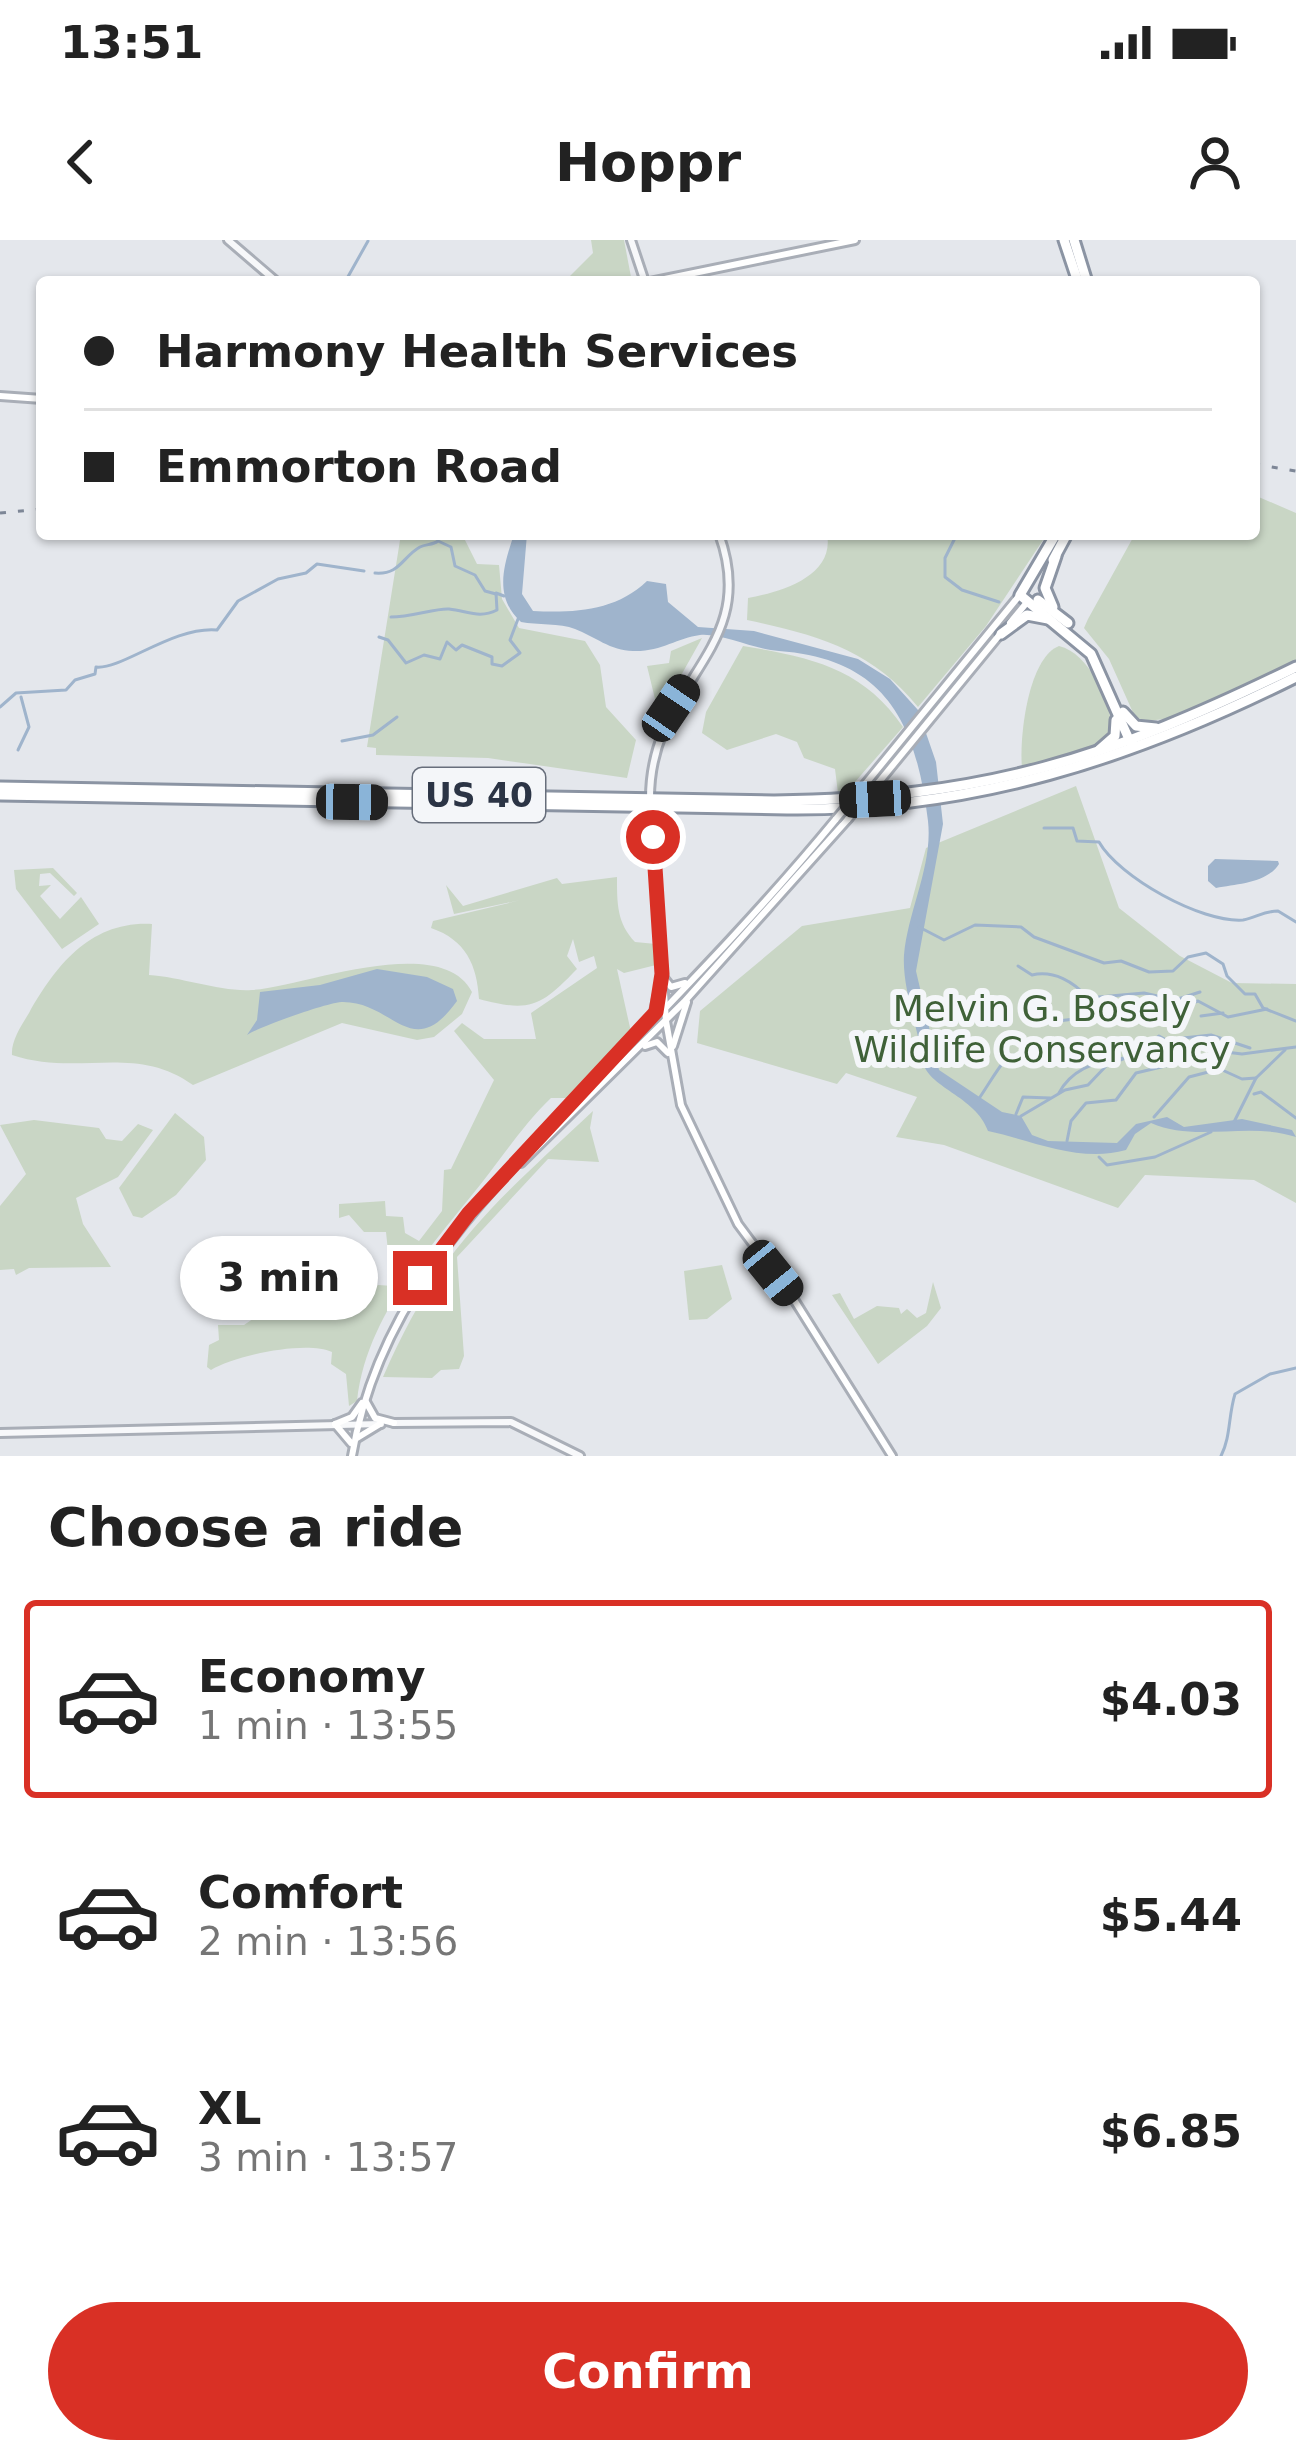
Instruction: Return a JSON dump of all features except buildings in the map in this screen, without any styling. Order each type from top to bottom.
[{"type":"highway","points":[[1064,240],[1076,276]]},
{"type":"highway","points":[[1074,240],[1086,276]]},
{"type":"highway","points":[[1026,595],[1053,540]]},
{"type":"highway","points":[[1063,540],[1045,593],[1102,662],[1131,745]]},
{"type":"highway","points":[[1026,595],[1056,556]]},
{"type":"highway","points":[[1026,595],[1090,654],[1131,745]]},
{"type":"highway","points":[[1026,595],[1074,628]]},
{"type":"highway","points":[[1000,634],[1027,615],[1060,624]]},
{"type":"highway","name":"US 40","points":[[0,791],[651,802],[918,799],[1034,783],[1131,745],[1296,667]]},
{"type":"highway","name":"US 40","points":[[939,796],[1210,720],[1296,677]]},
{"type":"highway","points":[[1072,762],[1103,748],[1115,736],[1109,692]]},
{"type":"highway","points":[[1123,712],[1140,728],[1174,725]]},
{"type":"main road","points":[[678,276],[855,240]]},
{"type":"main road","points":[[0,396],[36,399]]},
{"type":"main road","points":[[500,1181],[666,1021],[903,738],[1000,634],[1026,595]]},
{"type":"main road","points":[[353,1447],[391,1330],[420,1278],[500,1181],[664,1009],[696,983],[848,819],[1026,595]]},
{"type":"main road","points":[[651,802],[664,1009],[681,1105],[738,1224],[793,1298],[891,1453]]},
{"type":"main road","points":[[662,974],[674,988],[696,983]]},
{"type":"main road","points":[[641,1033],[657,1009],[662,974]]},
{"type":"main road","points":[[672,1062],[678,1020],[696,983]]},
{"type":"main road","points":[[637,1050],[657,1042],[672,1062]]},
{"type":"main road","points":[[366,1397],[370,1413],[394,1423]]},
{"type":"main road","points":[[335,1424],[352,1417],[366,1397]]},
{"type":"main road","points":[[335,1424],[347,1432],[353,1447]]},
{"type":"main road","points":[[353,1447],[380,1424]]},
{"type":"street","points":[[228,240],[270,276]]},
{"type":"street","points":[[632,240],[646,276]]},
{"type":"street","points":[[651,802],[652,754],[662,726],[722,629],[731,594],[721,540]]},
{"type":"street","points":[[0,1433],[511,1422],[580,1456]]},
{"type":"street","points":[[880,1456],[891,1453]]},
{"type":"green space","points":[[591,240],[624,240],[631,276],[570,276],[593,253]]},
{"type":"green space","points":[[1260,498],[1296,513],[1296,662],[1192,712],[1151,720],[1135,717],[1109,659],[1084,628],[1132,540],[1260,540]]},
{"type":"green space","points":[[400,540],[465,540],[477,564],[499,565],[502,599],[519,628],[585,641],[600,665],[606,707],[636,740],[627,778],[488,758],[376,755],[376,748],[367,747]]},
{"type":"green space","points":[[827,540],[1043,540],[986,626],[918,707],[862,658],[797,632],[747,620],[748,598],[803,580],[823,561]]},
{"type":"green space","points":[[702,638],[665,704],[656,703],[647,666],[669,663],[671,651]]},
{"type":"green space","points":[[743,646],[833,668],[871,691],[903,727],[848,790],[838,793],[835,769],[804,758],[797,742],[776,734],[727,750],[702,733],[706,712]]},
{"type":"green space","points":[[1059,646],[1080,658],[1096,680],[1112,729],[1095,747],[1022,768],[1024,719],[1033,682],[1048,653]]},
{"type":"green space","name":"Melvin G. Bosely Wildlife Conservancy","points":[[1076,786],[1119,908],[1180,956],[1232,983],[1296,984],[1296,1203],[1254,1180],[1145,1175],[1118,1208],[944,1145],[896,1137],[917,1097],[846,1073],[837,1084],[697,1043],[700,1011],[802,926],[910,908],[926,848]]},
{"type":"green space","points":[[53,868],[77,893],[74,896],[50,873],[40,874],[39,886],[51,885],[40,896],[60,919],[81,897],[99,924],[62,949],[16,889],[14,870]]},
{"type":"green space","points":[[617,877],[625,928],[635,942],[656,944],[656,965],[624,973],[617,969],[631,1032],[567,1098],[551,1098],[541,1108],[421,1259],[373,1341],[357,1401],[349,1406],[346,1374],[331,1364],[332,1352],[320,1349],[270,1351],[211,1370],[207,1367],[209,1345],[219,1340],[218,1325],[244,1325],[305,1283],[349,1297],[378,1285],[394,1286],[397,1278],[390,1270],[386,1232],[364,1232],[349,1215],[339,1218],[339,1204],[385,1201],[386,1216],[403,1217],[405,1233],[419,1241],[442,1211],[444,1170],[451,1169],[494,1080],[454,1031],[462,1023],[484,1039],[536,1039],[531,1013],[597,968],[594,956],[579,962],[573,939],[567,956],[577,969],[544,998],[523,1005],[479,999],[467,955],[453,939],[431,928],[433,921],[521,900],[454,914],[446,885],[463,906],[557,878],[562,884]]},
{"type":"green space","points":[[152,924],[149,975],[252,990],[402,964],[456,974],[472,992],[462,1014],[434,1037],[417,1040],[342,1023],[193,1085],[150,1066],[60,1063],[12,1055],[17,1034],[40,995],[78,949],[111,930]]},
{"type":"green space","points":[[593,1111],[590,1128],[599,1162],[548,1159],[457,1257],[464,1356],[459,1369],[441,1370],[432,1378],[383,1377],[425,1294],[448,1261],[497,1202]]},
{"type":"green space","points":[[175,1113],[204,1137],[206,1160],[176,1195],[142,1218],[133,1216],[119,1188]]},
{"type":"green space","points":[[34,1120],[99,1128],[106,1139],[122,1141],[138,1124],[153,1130],[118,1177],[76,1198],[83,1224],[111,1267],[29,1268],[16,1275],[14,1269],[0,1270],[0,1206],[26,1174],[0,1125]]},
{"type":"green space","points":[[722,1265],[732,1299],[707,1319],[689,1320],[684,1271]]},
{"type":"green space","points":[[933,1282],[941,1308],[927,1326],[878,1364],[832,1295],[840,1293],[854,1319],[877,1306],[899,1308],[901,1314],[907,1309],[917,1318],[926,1313]]},
{"type":"water","points":[[512,540],[526,540],[522,594],[533,611],[594,608],[622,599],[647,581],[666,584],[668,602],[698,627],[754,631],[858,659],[890,679],[918,710],[936,762],[943,824],[916,971],[939,1070],[1002,1112],[1021,1116],[1032,1135],[1048,1141],[1117,1143],[1136,1124],[1167,1117],[1184,1127],[1242,1119],[1292,1130],[1296,1137],[1259,1131],[1186,1131],[1151,1123],[1135,1134],[1126,1150],[1092,1154],[988,1131],[973,1109],[933,1078],[923,1061],[904,955],[927,855],[928,821],[915,755],[889,703],[846,667],[816,657],[709,635],[643,651],[625,650],[569,627],[521,622],[507,602],[504,569]]},
{"type":"water","points":[[1215,859],[1279,864],[1260,879],[1216,888],[1208,881],[1208,866]]},
{"type":"water","points":[[377,969],[427,977],[453,989],[457,1001],[427,1028],[402,1025],[361,1005],[343,1002],[247,1035],[257,1020],[260,992],[320,985]]},
{"type":"waterway","points":[[348,276],[368,241]]},
{"type":"waterway","points":[[954,540],[945,558],[945,577],[962,590],[999,602]]},
{"type":"waterway","points":[[375,573],[390,571],[420,547],[438,541],[451,547],[455,566],[475,575],[485,591],[496,594]]},
{"type":"waterway","points":[[0,707],[16,693],[66,690],[75,680],[95,674],[96,667],[183,635],[217,630],[238,601],[317,564],[364,571]]},
{"type":"waterway","points":[[391,617],[444,609],[485,614],[497,610],[496,593],[504,596]]},
{"type":"waterway","points":[[379,637],[388,640],[406,663],[424,655],[440,659],[447,642],[456,650],[462,645],[492,657],[492,664],[502,666],[520,653],[510,640],[518,619]]},
{"type":"waterway","points":[[18,750],[29,727],[21,697]]},
{"type":"waterway","points":[[342,741],[373,735],[397,717]]},
{"type":"waterway","points":[[1044,828],[1073,828],[1077,841],[1099,842],[1142,883],[1184,906],[1243,920],[1278,911],[1296,922]]},
{"type":"waterway","points":[[919,927],[944,940],[975,925],[1021,927],[1034,937],[1104,963],[1121,961],[1149,972],[1173,971],[1188,957],[1206,953],[1223,964],[1227,976],[1245,994],[1255,994],[1263,1008],[1296,1021]]},
{"type":"waterway","points":[[1018,966],[1032,975],[1063,979],[1088,998],[1144,993],[1175,1000],[1200,992]]},
{"type":"waterway","points":[[1058,1021],[1124,1013],[1157,1016],[1198,1001],[1228,1017],[1267,1009]]},
{"type":"waterway","points":[[1201,1016],[1223,1013]]},
{"type":"waterway","points":[[1174,1039],[1211,1035],[1250,1048]]},
{"type":"waterway","points":[[1021,1116],[1065,1090],[1088,1085],[1107,1065],[1136,1054],[1159,1036],[1177,1046],[1242,1054],[1296,1047]]},
{"type":"waterway","points":[[1067,1141],[1071,1121],[1086,1103],[1116,1100],[1136,1073],[1178,1063],[1188,1048]]},
{"type":"waterway","points":[[1234,1122],[1256,1078],[1285,1050]]},
{"type":"waterway","points":[[978,1100],[1012,1056],[1048,1054],[1094,1062]]},
{"type":"waterway","points":[[1059,1093],[1087,1067],[1125,1058]]},
{"type":"waterway","points":[[1154,1117],[1189,1077],[1220,1069],[1242,1079],[1256,1078]]},
{"type":"waterway","points":[[1254,1094],[1261,1092],[1296,1118]]},
{"type":"waterway","points":[[1016,1114],[1023,1097],[1050,1098]]},
{"type":"waterway","points":[[1099,1157],[1107,1165],[1155,1157],[1211,1132]]},
{"type":"waterway","points":[[1221,1456],[1235,1394],[1270,1374],[1296,1368]]},
{"type":"railway","points":[[1260,465],[1296,471]]},
{"type":"railway","points":[[0,513],[36,510]]},
{"type":"route","points":[[420,1278],[469,1213],[656,1012],[662,974],[653,837]]}]
